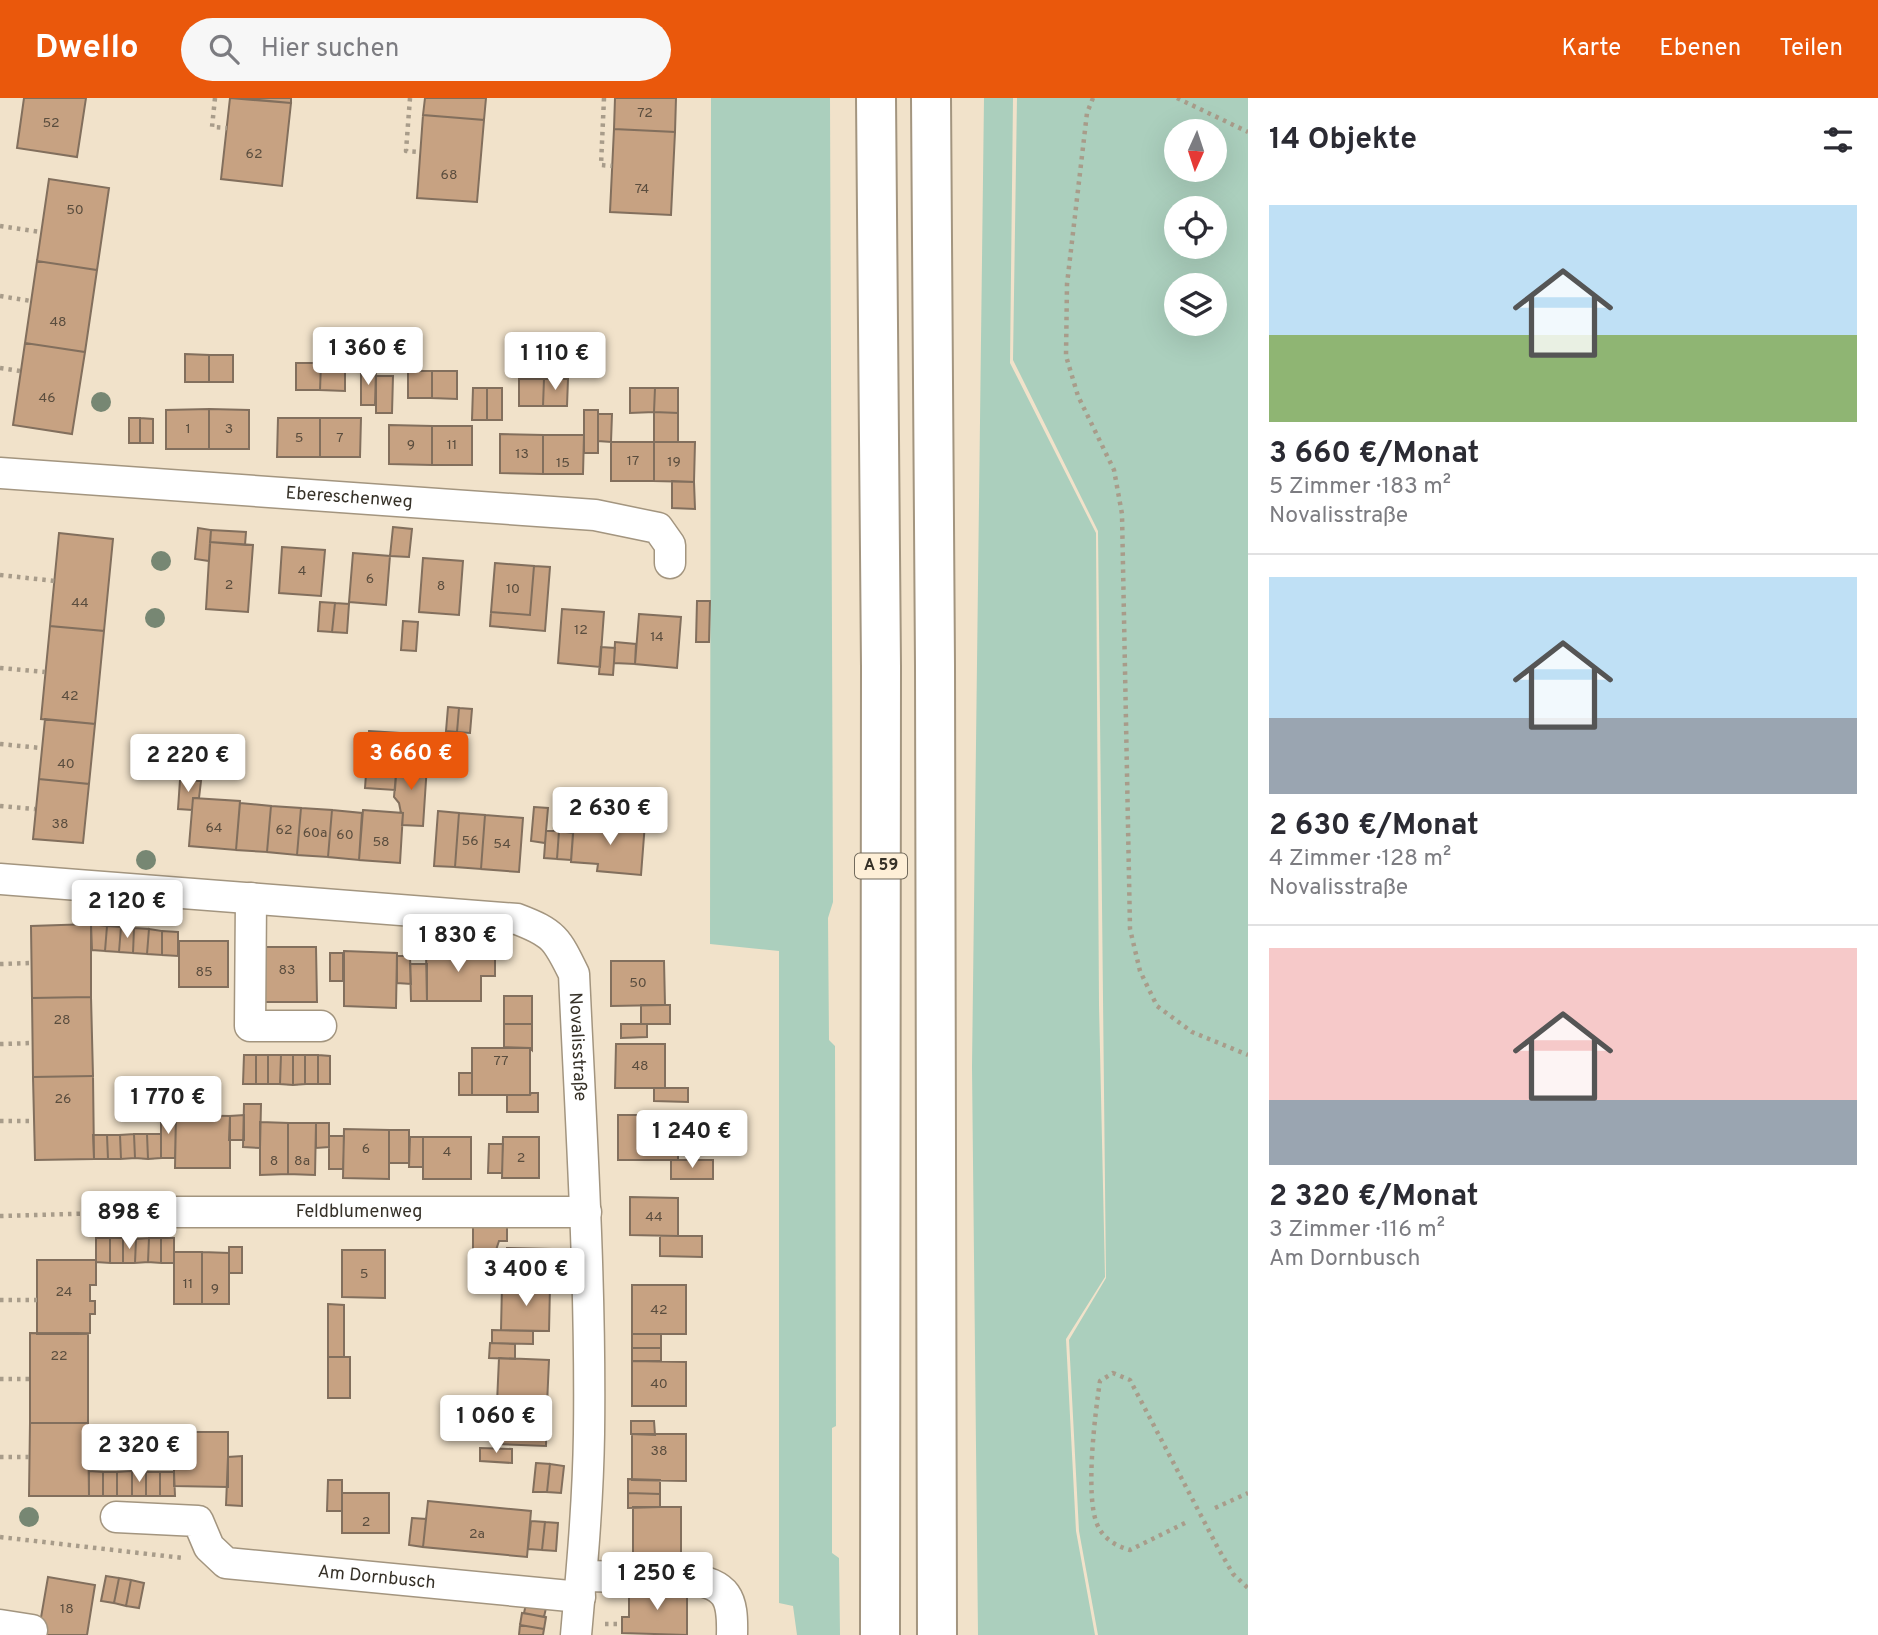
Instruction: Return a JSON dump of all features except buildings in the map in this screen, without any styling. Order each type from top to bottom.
[{"type":"highway","name":"A 59","points":[[876,98],[881,667],[880,1635]]},
{"type":"highway","points":[[931,98],[937,1635]]},
{"type":"street","name":"Ebereschenweg","points":[[0,473],[595,515],[658,528],[670,545],[670,563]]},
{"type":"street","name":"Novalisstraße","points":[[0,879],[517,919],[542,928],[559,943],[574,974],[586,1212],[589,1435],[576,1635]]},
{"type":"street","points":[[251,898],[250,1027],[321,1026]]},
{"type":"street","name":"Feldblumenweg","points":[[131,1212],[586,1212]]},
{"type":"street","points":[[116,1517],[198,1521],[209,1547],[226,1563]]},
{"type":"street","name":"Am Dornbusch","points":[[226,1563],[581,1587],[688,1578],[705,1581],[720,1588],[729,1597],[733,1609],[732,1635]]},
{"type":"street","points":[[0,1625],[32,1630]]},
{"type":"path","points":[[215,98],[212,127],[227,128]]},
{"type":"path","points":[[410,98],[406,150],[420,152]]},
{"type":"path","points":[[604,98],[601,165],[612,166]]},
{"type":"path","points":[[1093,98],[1085,126],[1067,284],[1066,356],[1078,396],[1114,470],[1122,514],[1130,929],[1140,971],[1157,1006],[1192,1032],[1248,1055]]},
{"type":"path","points":[[1177,98],[1248,132]]},
{"type":"path","points":[[0,226],[41,232]]},
{"type":"path","points":[[0,296],[31,301]]},
{"type":"path","points":[[0,368],[20,371]]},
{"type":"path","points":[[0,575],[55,581]]},
{"type":"path","points":[[0,668],[46,672]]},
{"type":"path","points":[[0,744],[41,748]]},
{"type":"path","points":[[0,806],[35,809]]},
{"type":"path","points":[[0,964],[32,963]]},
{"type":"path","points":[[0,1044],[33,1043]]},
{"type":"path","points":[[0,1121],[34,1121]]},
{"type":"path","points":[[0,1216],[131,1212]]},
{"type":"path","points":[[0,1300],[37,1300]]},
{"type":"path","points":[[1185,1523],[1130,1550],[1114,1545],[1098,1527],[1091,1503],[1096,1403],[1100,1381],[1113,1373],[1130,1380],[1218,1548],[1233,1574],[1248,1588]]},
{"type":"path","points":[[0,1379],[30,1379]]},
{"type":"path","points":[[0,1457],[29,1457]]},
{"type":"path","points":[[1215,1508],[1248,1493]]},
{"type":"path","points":[[0,1537],[226,1563]]},
{"type":"green space","points":[[711,98],[830,98],[833,902],[828,918],[829,1040],[835,1046],[836,1426],[832,1428],[832,1553],[839,1558],[840,1635],[797,1635],[793,1606],[779,1603],[779,951],[710,944]]},
{"type":"green space","points":[[984,98],[1013,98],[1010,363],[1096,533],[1099,1005],[1105,1277],[1066,1339],[1076,1531],[1095,1635],[978,1635],[972,1067]]},
{"type":"green space","points":[[1017,98],[1248,98],[1248,1635],[1098,1635],[1079,1531],[1069,1340],[1106,1278],[1098,531],[1013,360]]}]
